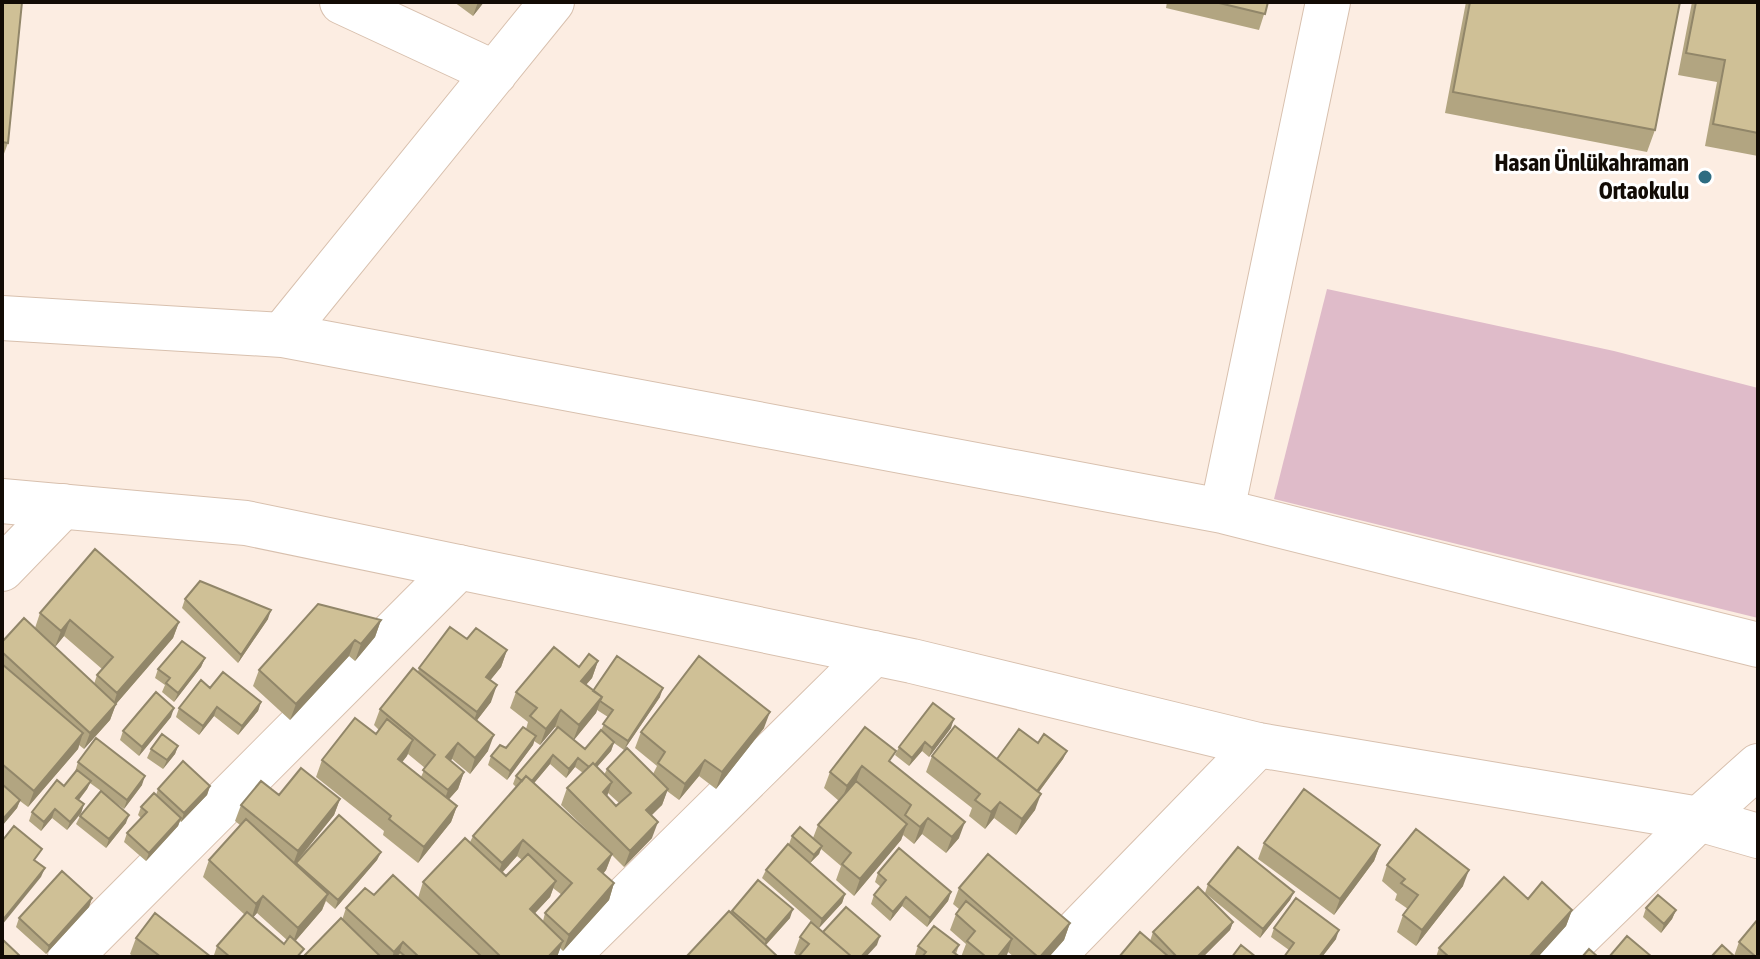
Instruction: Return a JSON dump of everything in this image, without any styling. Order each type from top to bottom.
[{"type":"street","points":[[342,2],[495,73]]},
{"type":"street","points":[[282,335],[552,2]]},
{"type":"street","points":[[1222,511],[1328,2]]},
{"type":"street","points":[[2,318],[282,335],[1222,511],[1758,645]]},
{"type":"street","points":[[2,501],[246,523],[874,653],[1258,745],[1699,819],[1758,836]]},
{"type":"street","points":[[2,569],[63,506]]},
{"type":"street","points":[[70,957],[459,567]]},
{"type":"street","points":[[566,957],[874,653]]},
{"type":"street","points":[[1052,957],[1258,745]]},
{"type":"street","points":[[1557,957],[1758,766]]},
{"type":"shaded area","points":[[1327,289],[1614,351],[1758,388],[1758,618],[1274,499]]},
{"type":"building","points":[[2,2],[22,2],[8,143],[2,142]]},
{"type":"building","points":[[1215,2],[1268,2],[1265,14]]},
{"type":"building","points":[[1470,2],[1680,2],[1655,130],[1453,92]]},
{"type":"building","points":[[1696,2],[1758,2],[1758,133],[1713,124],[1725,60],[1686,53]]},
{"type":"building","points":[[95,549],[179,622],[117,693],[97,675],[113,657],[70,620],[61,631],[40,613]]},
{"type":"building","points":[[200,581],[271,610],[241,655],[185,599]]},
{"type":"building","points":[[318,604],[381,620],[361,644],[355,640],[296,704],[259,670]]},
{"type":"building","points":[[24,618],[116,704],[90,733],[2,652],[2,642]]},
{"type":"building","points":[[450,627],[467,639],[476,628],[507,650],[486,677],[497,685],[477,712],[419,668]]},
{"type":"building","points":[[182,641],[205,658],[178,693],[166,683],[170,678],[158,669]]},
{"type":"building","points":[[554,647],[579,667],[589,654],[598,661],[581,681],[602,697],[579,725],[561,710],[546,729],[530,716],[537,708],[516,692]]},
{"type":"building","points":[[617,656],[663,688],[628,741],[603,724],[613,710],[600,701],[602,697],[593,691]]},
{"type":"building","points":[[699,656],[770,712],[722,772],[705,760],[685,784],[658,763],[665,752],[641,732]]},
{"type":"building","points":[[2,664],[83,733],[34,791],[2,764]]},
{"type":"building","points":[[413,668],[494,735],[475,758],[458,743],[446,757],[464,772],[448,790],[423,770],[435,755],[380,709]]},
{"type":"building","points":[[223,672],[261,702],[242,726],[217,707],[203,726],[179,708],[201,680],[210,688]]},
{"type":"building","points":[[156,692],[174,708],[142,747],[123,731]]},
{"type":"building","points":[[933,703],[954,719],[932,748],[925,742],[912,758],[899,747]]},
{"type":"building","points":[[355,718],[376,734],[387,719],[413,740],[398,759],[457,806],[424,847],[322,760]]},
{"type":"building","points":[[955,726],[1041,794],[1022,819],[1000,802],[991,812],[975,800],[980,794],[932,756]]},
{"type":"building","points":[[523,727],[536,736],[510,771],[491,756],[500,745],[506,748]]},
{"type":"building","points":[[558,727],[585,749],[601,730],[614,742],[595,765],[593,763],[589,767],[578,758],[569,769],[553,755],[532,781],[526,776],[522,781],[516,776]]},
{"type":"building","points":[[865,727],[896,751],[889,761],[965,822],[952,837],[928,818],[920,827],[905,815],[911,805],[862,766],[847,786],[830,772]]},
{"type":"building","points":[[1019,729],[1038,743],[1044,734],[1067,751],[1037,791],[997,759]]},
{"type":"building","points":[[162,734],[178,746],[167,760],[151,749]]},
{"type":"building","points":[[96,738],[145,776],[127,800],[78,762]]},
{"type":"building","points":[[627,748],[668,789],[646,810],[658,822],[630,851],[567,788],[593,763],[612,782],[603,792],[616,806],[631,793],[607,769]]},
{"type":"building","points":[[183,761],[210,786],[184,813],[158,789]]},
{"type":"building","points":[[301,768],[340,799],[298,851],[241,805],[261,781],[279,795]]},
{"type":"building","points":[[77,770],[91,781],[76,798],[84,804],[70,822],[55,809],[44,822],[32,812],[57,780],[64,786]]},
{"type":"building","points":[[526,776],[612,854],[598,869],[614,883],[569,935],[545,913],[572,883],[523,840],[502,863],[473,836]]},
{"type":"building","points":[[856,781],[907,824],[860,879],[842,864],[851,853],[818,825]]},
{"type":"building","points":[[2,784],[20,800],[2,820]]},
{"type":"building","points":[[1304,789],[1380,845],[1340,899],[1264,843]]},
{"type":"building","points":[[101,791],[129,815],[109,839],[80,816]]},
{"type":"building","points":[[154,793],[181,818],[149,853],[127,833],[147,812],[141,807]]},
{"type":"building","points":[[339,815],[381,852],[338,900],[296,863]]},
{"type":"building","points":[[246,819],[328,894],[298,928],[263,896],[256,904],[209,860]]},
{"type":"building","points":[[14,826],[42,849],[34,860],[45,868],[2,921],[2,841]]},
{"type":"building","points":[[800,827],[822,846],[814,855],[792,836]]},
{"type":"building","points":[[1416,829],[1469,870],[1422,930],[1403,915],[1418,895],[1401,883],[1405,879],[1387,865]]},
{"type":"building","points":[[465,838],[506,876],[528,854],[556,881],[530,909],[563,941],[548,957],[501,957],[423,882]]},
{"type":"building","points":[[788,844],[845,894],[822,919],[766,870]]},
{"type":"building","points":[[1238,847],[1294,892],[1263,929],[1208,884]]},
{"type":"building","points":[[899,848],[951,892],[930,918],[906,897],[893,912],[874,895],[886,880],[878,873]]},
{"type":"building","points":[[988,854],[1070,923],[1040,957],[959,888]]},
{"type":"building","points":[[62,871],[92,898],[49,946],[19,918]]},
{"type":"building","points":[[393,875],[482,957],[419,957],[403,942],[394,952],[346,908],[365,888],[374,895]]},
{"type":"building","points":[[1504,877],[1528,899],[1542,882],[1572,910],[1529,957],[1449,957],[1439,948]]},
{"type":"building","points":[[758,880],[793,909],[766,940],[732,911]]},
{"type":"building","points":[[1198,887],[1233,922],[1197,957],[1177,957],[1153,932]]},
{"type":"building","points":[[1658,895],[1676,910],[1664,924],[1646,908]]},
{"type":"building","points":[[1296,898],[1339,930],[1319,957],[1284,957],[1294,943],[1274,928]]},
{"type":"building","points":[[966,901],[1012,939],[999,955],[1001,957],[984,957],[967,941],[975,931],[956,914]]},
{"type":"building","points":[[846,907],[880,936],[861,957],[852,957],[823,932]]},
{"type":"building","points":[[729,911],[778,957],[686,957]]},
{"type":"building","points":[[247,912],[284,944],[290,936],[304,949],[297,957],[230,957],[217,946]]},
{"type":"building","points":[[155,913],[211,957],[161,957],[136,938]]},
{"type":"building","points":[[341,918],[381,957],[303,957]]},
{"type":"building","points":[[1758,919],[1758,957],[1756,957],[1739,942]]},
{"type":"building","points":[[811,922],[852,957],[798,957],[809,944],[800,937]]},
{"type":"building","points":[[934,926],[959,945],[953,952],[960,957],[922,957],[926,952],[918,946]]},
{"type":"building","points":[[1140,932],[1169,957],[1119,957]]},
{"type":"building","points":[[1627,936],[1652,957],[1609,957]]},
{"type":"building","points":[[2,939],[21,957],[2,957]]},
{"type":"building","points":[[1241,945],[1256,957],[1232,957]]},
{"type":"building","points":[[1722,945],[1735,957],[1711,957]]},
{"type":"building","points":[[1589,949],[1598,957],[1582,957]]},
{"type":"place","name":"Hasan Ünlükahraman Ortaokulu","points":[[1705,177]]}]
